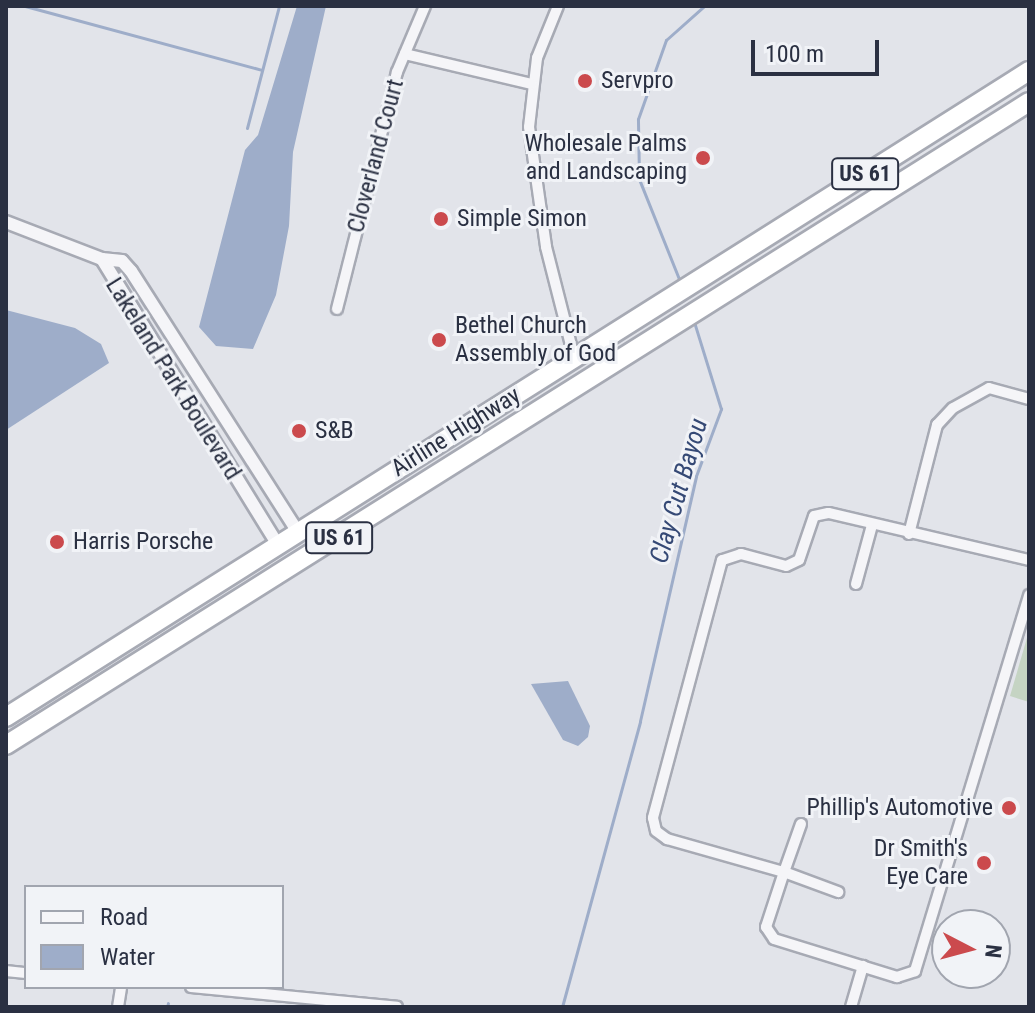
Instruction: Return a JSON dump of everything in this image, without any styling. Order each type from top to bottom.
[{"type":"highway","points":[[1022,75],[1028,103]]},
{"type":"highway","name":"Airline Highway","points":[[6,717],[1022,75]]},
{"type":"highway","name":"Airline Highway","points":[[6,745],[1028,103]]},
{"type":"highway","points":[[856,179],[870,203]]},
{"type":"highway","points":[[574,357],[589,380]]},
{"type":"highway","points":[[297,531],[309,556]]},
{"type":"highway","points":[[277,543],[291,567]]},
{"type":"highway","points":[[183,606],[194,628]]},
{"type":"street","name":"Cloverland Court","points":[[337,309],[405,54],[425,6]]},
{"type":"street","points":[[558,6],[532,84],[531,160],[574,357]]},
{"type":"street","points":[[405,54],[532,84]]},
{"type":"street","points":[[6,222],[102,259]]},
{"type":"street","name":"Lakeland Park Boulevard","points":[[102,259],[122,261],[139,284],[297,531]]},
{"type":"street","name":"Lakeland Park Boulevard","points":[[102,259],[121,296],[277,543]]},
{"type":"street","points":[[121,296],[139,284]]},
{"type":"street","points":[[180,387],[197,376]]},
{"type":"street","points":[[909,534],[937,425],[953,408],[989,388],[1029,399]]},
{"type":"street","points":[[220,452],[239,442]]},
{"type":"street","points":[[245,493],[265,482]]},
{"type":"street","points":[[838,892],[656,831],[653,818],[683,692],[722,560],[741,554],[786,566],[799,560],[814,516],[828,513],[1029,560]]},
{"type":"street","points":[[856,584],[872,525]]},
{"type":"street","points":[[801,824],[766,927],[774,939],[897,977],[915,971],[1029,595]]},
{"type":"street","points":[[851,1007],[863,966]]},
{"type":"street","points":[[212,989],[397,1007]]},
{"type":"green space","points":[[1029,631],[1027,698],[1029,702],[1010,696]]},
{"type":"water","points":[[297,6],[326,6],[293,152],[289,226],[276,295],[253,349],[216,346],[199,327],[245,150],[258,135]]},
{"type":"water","points":[[6,310],[75,328],[101,344],[109,363],[6,430]]},
{"type":"water","points":[[568,681],[590,726],[588,737],[578,746],[563,740],[531,684]]},
{"type":"waterway","points":[[25,6],[262,70]]},
{"type":"waterway","points":[[247,128],[279,6]]},
{"type":"waterway","name":"Clay Cut Bayou","points":[[681,284],[639,179],[638,119],[666,40],[704,6]]},
{"type":"waterway","name":"Clay Cut Bayou","points":[[562,1007],[640,721],[696,476],[721,409],[694,322]]},
{"type":"waterway","points":[[167,1007],[168,1003]]},
{"type":"place","name":"Servpro","points":[[585,81]]},
{"type":"place","name":"Wholesale Palms and Landscaping","points":[[703,158]]},
{"type":"place","name":"Simple Simon","points":[[441,219]]},
{"type":"place","name":"Bethel Church Assembly of God","points":[[439,340]]},
{"type":"place","name":"S&B","points":[[299,431]]},
{"type":"place","name":"Harris Porsche","points":[[57,542]]},
{"type":"place","name":"Phillip's Automotive","points":[[1009,808]]},
{"type":"place","name":"Dr Smith's Eye Care","points":[[984,863]]}]
